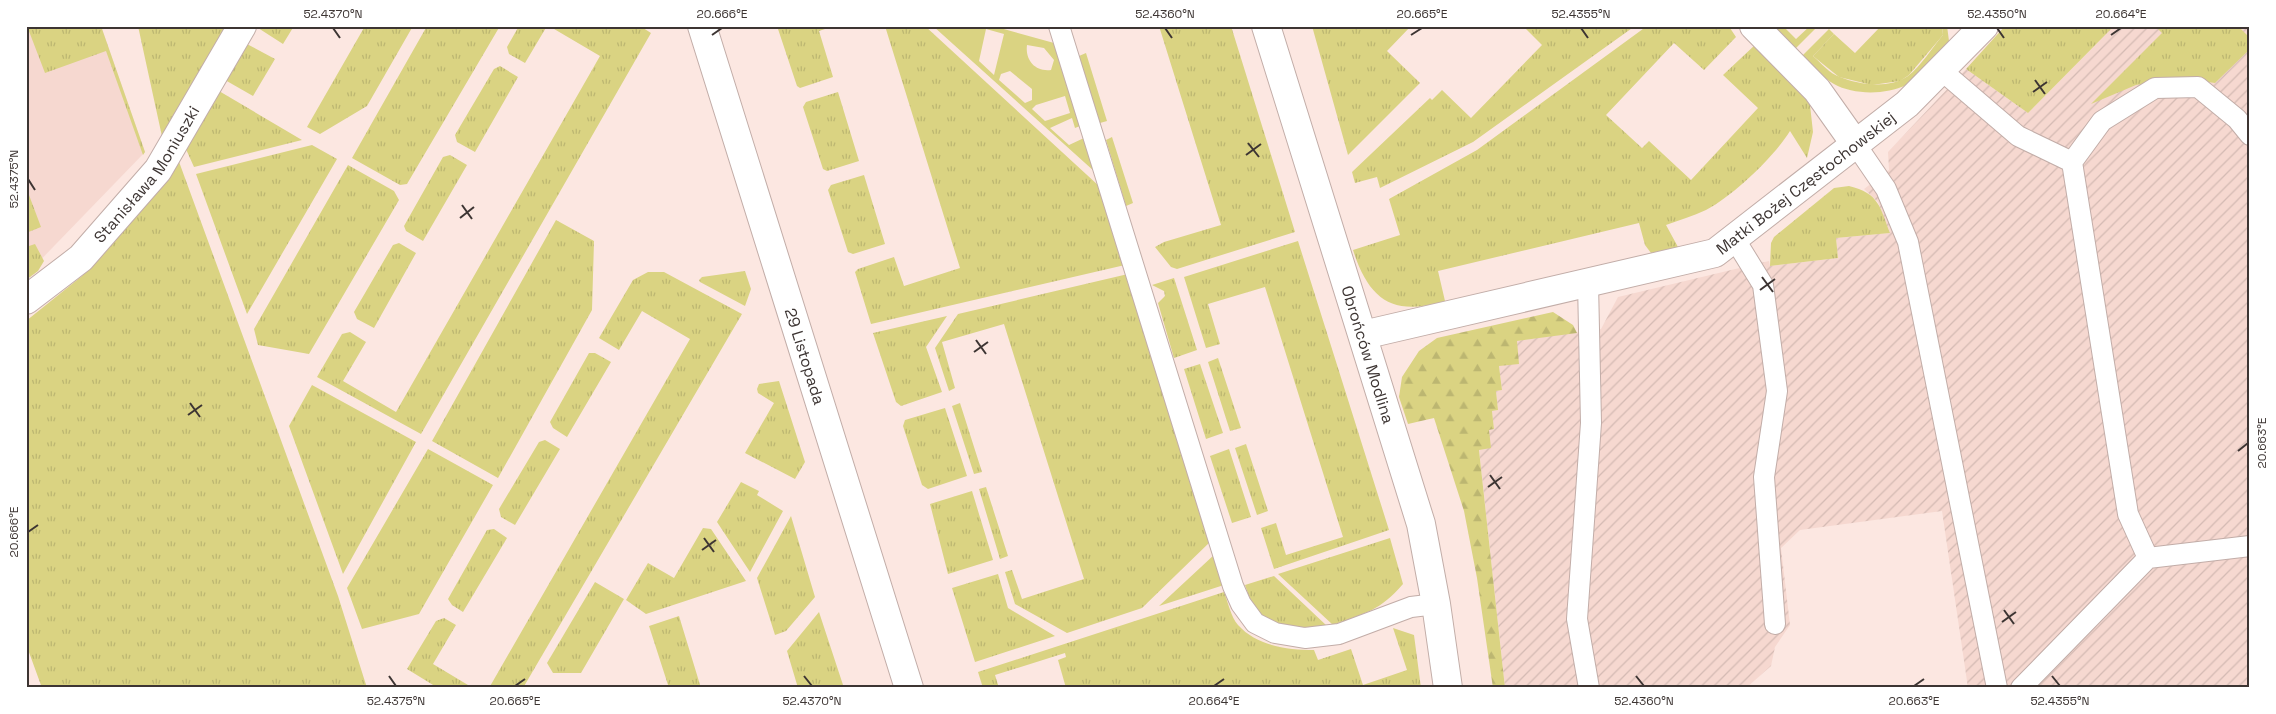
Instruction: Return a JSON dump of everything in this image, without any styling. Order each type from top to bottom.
[{"type":"street","name":"Stanisława Moniuszki","points":[[26,300],[81,258],[158,170],[242,26]]},
{"type":"street","name":"29 Listopada","points":[[702,26],[909,688]]},
{"type":"street","name":"Obrońców Modlina","points":[[1266,26],[1421,524],[1436,604],[1448,688]]},
{"type":"street","points":[[1754,26],[1817,90],[1856,145]]},
{"type":"street","name":"Matki Bożej Częstochowskiej","points":[[1363,335],[1715,253],[1907,104],[1984,26]]},
{"type":"lane","points":[[1060,26],[1233,586],[1241,604],[1255,623],[1275,633],[1305,638],[1340,634],[1411,607],[1436,604]]},
{"type":"lane","points":[[1941,70],[2018,136],[2072,162]]},
{"type":"lane","points":[[2148,558],[2128,514],[2072,162],[2102,121],[2155,88],[2198,87],[2237,118],[2250,135]]},
{"type":"lane","points":[[1856,145],[1886,190],[1908,242],[1997,688]]},
{"type":"lane","points":[[1734,238],[1763,285],[1776,391],[1764,477],[1775,624]]},
{"type":"lane","points":[[1588,283],[1591,423],[1577,620],[1589,688]]},
{"type":"lane","points":[[2021,688],[2148,558],[2250,546]]},
{"type":"shaded area","points":[[26,26],[101,26],[145,152],[26,275]]},
{"type":"shaded area","points":[[2114,26],[2250,26],[2250,688],[1968,688],[1942,511],[1800,530],[1781,548],[1790,625],[1775,647],[1771,666],[1746,688],[1505,688],[1479,449],[1489,430],[1494,429],[1492,411],[1498,410],[1496,391],[1502,390],[1499,366],[1516,341],[1601,329],[1618,297],[1769,261],[1770,266],[1838,258],[1836,238],[1890,233],[1878,202],[1864,189],[1889,170],[1888,152],[1966,69],[2028,113]]},
{"type":"green space","points":[[27,26],[101,26],[145,152],[143,155],[106,51],[45,73]]},
{"type":"green space","points":[[138,26],[229,26],[163,141]]},
{"type":"green space","points":[[255,26],[294,26],[283,44]]},
{"type":"green space","points":[[365,26],[413,26],[367,106],[320,134],[307,127]]},
{"type":"green space","points":[[427,26],[500,26],[407,184],[400,185],[352,158]]},
{"type":"green space","points":[[519,26],[547,26],[525,63],[509,54],[507,47]]},
{"type":"green space","points":[[549,26],[640,26],[651,33],[421,434],[317,377],[342,334],[350,332],[366,342],[343,381],[396,412],[600,56]]},
{"type":"green space","points":[[777,26],[834,26],[819,31],[833,77],[800,88],[797,86]]},
{"type":"green space","points":[[885,26],[925,26],[1099,186],[1125,265],[871,324],[855,272],[858,269],[894,257],[904,286],[960,268]]},
{"type":"green space","points":[[933,26],[993,26],[1054,43],[1080,126],[1075,128],[1072,118],[1050,128],[1069,145],[1084,138],[1095,172]],"holes":[[[986,29],[1004,34],[994,75],[979,61]],[[1027,45],[1044,48],[1054,60],[1051,70],[1040,69],[1032,64]],[[1010,71],[1032,89],[1032,100],[1025,103],[999,80],[1001,74]],[[1065,96],[1070,113],[1045,121],[1032,109],[1036,105]]]},
{"type":"green space","points":[[1159,26],[1231,26],[1295,232],[1177,269],[1171,267],[1155,247],[1164,242],[1221,225]]},
{"type":"green space","points":[[1312,26],[1411,26],[1387,51],[1420,83],[1348,155]]},
{"type":"green space","points":[[1523,26],[1635,26],[1473,142],[1380,188],[1377,177],[1355,183],[1352,172],[1430,98],[1432,100],[1442,90],[1471,118],[1542,45]]},
{"type":"green space","points":[[1647,26],[1722,26],[1730,28],[1736,37],[1704,70],[1674,43],[1606,115],[1642,148],[1649,141],[1691,180],[1758,108],[1723,75],[1756,44],[1805,93],[1810,105],[1813,132],[1807,158],[1790,131],[1774,153],[1729,195],[1706,210],[1666,225],[1678,247],[1651,253],[1645,245],[1639,223],[1438,271],[1445,301],[1411,307],[1397,305],[1375,292],[1359,267],[1353,250],[1400,235],[1389,199],[1477,150]]},
{"type":"green space","points":[[1771,26],[1783,26],[1796,39],[1810,26],[1818,26],[1795,49]]},
{"type":"green space","points":[[1881,26],[1942,26],[1943,35],[1909,75],[1900,81],[1872,85],[1839,77],[1813,56],[1834,34],[1855,53]]},
{"type":"green space","points":[[1942,26],[1947,26],[1949,41],[1911,82],[1889,91],[1860,92],[1842,88],[1825,78],[1802,56],[1829,29],[1834,34],[1813,56],[1826,68],[1836,76],[1856,82],[1865,84],[1892,83],[1908,76],[1917,67],[1943,35]]},
{"type":"green space","points":[[2005,26],[2114,26],[2028,113],[1966,69]]},
{"type":"green space","points":[[2155,26],[2238,26],[2250,38],[2250,49],[2215,83],[2180,78],[2136,85],[2091,104],[2162,33]]},
{"type":"green space","points":[[245,43],[275,59],[253,96],[225,80]]},
{"type":"green space","points":[[1086,53],[1107,121],[1100,123],[1079,56]]},
{"type":"green space","points":[[500,66],[518,77],[475,152],[457,142],[455,135],[494,69]]},
{"type":"green space","points":[[219,91],[302,140],[194,167],[185,147]]},
{"type":"green space","points":[[838,92],[859,161],[827,171],[823,169],[803,107],[806,102]]},
{"type":"green space","points":[[1112,137],[1133,203],[1126,206],[1106,140]]},
{"type":"green space","points":[[312,145],[337,159],[247,314],[196,174]]},
{"type":"green space","points":[[450,155],[467,165],[423,241],[406,231],[404,226],[443,157]]},
{"type":"green space","points":[[178,159],[338,596],[367,688],[341,688],[339,685],[331,688],[42,688],[26,644],[26,321],[82,276],[152,195],[158,192]]},
{"type":"green space","points":[[348,165],[394,191],[399,200],[309,354],[258,345],[254,329]]},
{"type":"green space","points":[[864,175],[885,244],[853,254],[848,252],[828,190],[831,185]]},
{"type":"green space","points":[[1849,186],[1873,197],[1881,209],[1890,233],[1836,238],[1838,258],[1770,266],[1771,243],[1774,237],[1834,188]]},
{"type":"green space","points":[[26,187],[41,227],[26,233]]},
{"type":"green space","points":[[556,220],[594,241],[592,310],[498,478],[432,441]]},
{"type":"green space","points":[[1298,241],[1389,530],[1274,569],[1261,528],[1276,523],[1286,555],[1343,537],[1265,287],[1208,304],[1220,344],[1206,348],[1184,277]]},
{"type":"green space","points":[[399,243],[416,253],[374,328],[357,319],[354,312],[393,245]]},
{"type":"green space","points":[[35,244],[44,261],[38,271],[26,280],[26,247]]},
{"type":"green space","points":[[745,271],[751,289],[745,306],[699,280],[702,277]]},
{"type":"green space","points":[[648,272],[664,272],[742,314],[523,688],[489,688],[690,339],[642,311],[619,350],[599,338],[633,280]]},
{"type":"green space","points":[[1128,274],[1211,541],[1142,608],[1067,633],[1015,604],[1005,572],[1012,570],[1022,599],[1084,579],[1004,324],[942,342],[955,388],[949,391],[935,348],[958,314]]},
{"type":"green space","points":[[1174,278],[1197,350],[1174,358],[1158,303],[1165,296],[1164,291],[1152,285]]},
{"type":"green space","points":[[1553,312],[1573,325],[1577,333],[1517,341],[1519,364],[1499,366],[1502,390],[1496,391],[1498,410],[1492,411],[1494,429],[1489,430],[1491,448],[1479,450],[1505,688],[1493,688],[1477,578],[1464,511],[1434,418],[1408,424],[1399,397],[1402,377],[1419,351],[1437,338]]},
{"type":"green space","points":[[947,316],[926,347],[942,392],[901,406],[896,402],[873,333]]},
{"type":"green space","points":[[589,353],[595,353],[611,362],[567,437],[553,428],[550,422]]},
{"type":"green space","points":[[1218,358],[1241,428],[1230,431],[1208,362]]},
{"type":"green space","points":[[1200,364],[1223,433],[1206,439],[1184,369]]},
{"type":"green space","points":[[779,381],[805,462],[795,479],[745,453],[774,403],[758,393],[759,384]]},
{"type":"green space","points":[[312,385],[416,442],[343,574],[289,426]]},
{"type":"green space","points":[[960,403],[982,472],[974,474],[952,406]]},
{"type":"green space","points":[[945,408],[967,476],[928,489],[922,485],[903,426],[905,420]]},
{"type":"green space","points":[[545,440],[560,449],[515,525],[501,517],[499,509],[539,442]]},
{"type":"green space","points":[[1246,444],[1268,511],[1257,515],[1235,448]]},
{"type":"green space","points":[[428,449],[493,485],[419,614],[362,629],[347,588]]},
{"type":"green space","points":[[1229,449],[1251,517],[1232,523],[1210,456]]},
{"type":"green space","points":[[741,482],[759,491],[757,495],[783,511],[750,572],[717,522]]},
{"type":"green space","points":[[986,487],[1008,556],[1000,559],[979,489]]},
{"type":"green space","points":[[972,491],[993,560],[948,574],[930,504]]},
{"type":"green space","points":[[791,516],[815,597],[786,631],[775,635],[757,578]]},
{"type":"green space","points":[[703,528],[711,529],[746,581],[646,614],[626,600],[648,563],[674,578]]},
{"type":"green space","points":[[494,529],[507,538],[463,612],[452,605],[448,599],[487,530]]},
{"type":"green space","points":[[1390,538],[1403,584],[1379,606],[1333,625],[1278,574]]},
{"type":"green space","points":[[1215,554],[1224,585],[1159,606]]},
{"type":"green space","points":[[998,574],[1008,608],[1055,636],[975,662],[952,588]]},
{"type":"green space","points":[[1274,576],[1327,626],[1302,628],[1284,626],[1269,621],[1262,616],[1251,602],[1245,585]]},
{"type":"green space","points":[[595,582],[624,599],[581,673],[553,673],[547,663]]},
{"type":"green space","points":[[1224,592],[1236,622],[1254,638],[1284,648],[1314,650],[1318,660],[1351,649],[1363,685],[1407,670],[1393,628],[1414,635],[1421,688],[1066,688],[1058,660],[1066,657],[1065,653],[995,675],[999,688],[983,688],[978,672]]},
{"type":"green space","points":[[819,612],[844,688],[798,688],[787,651]]},
{"type":"green space","points":[[679,616],[701,688],[669,688],[649,626]]},
{"type":"green space","points":[[444,618],[456,625],[433,664],[473,688],[438,688],[407,669],[436,621]]}]
